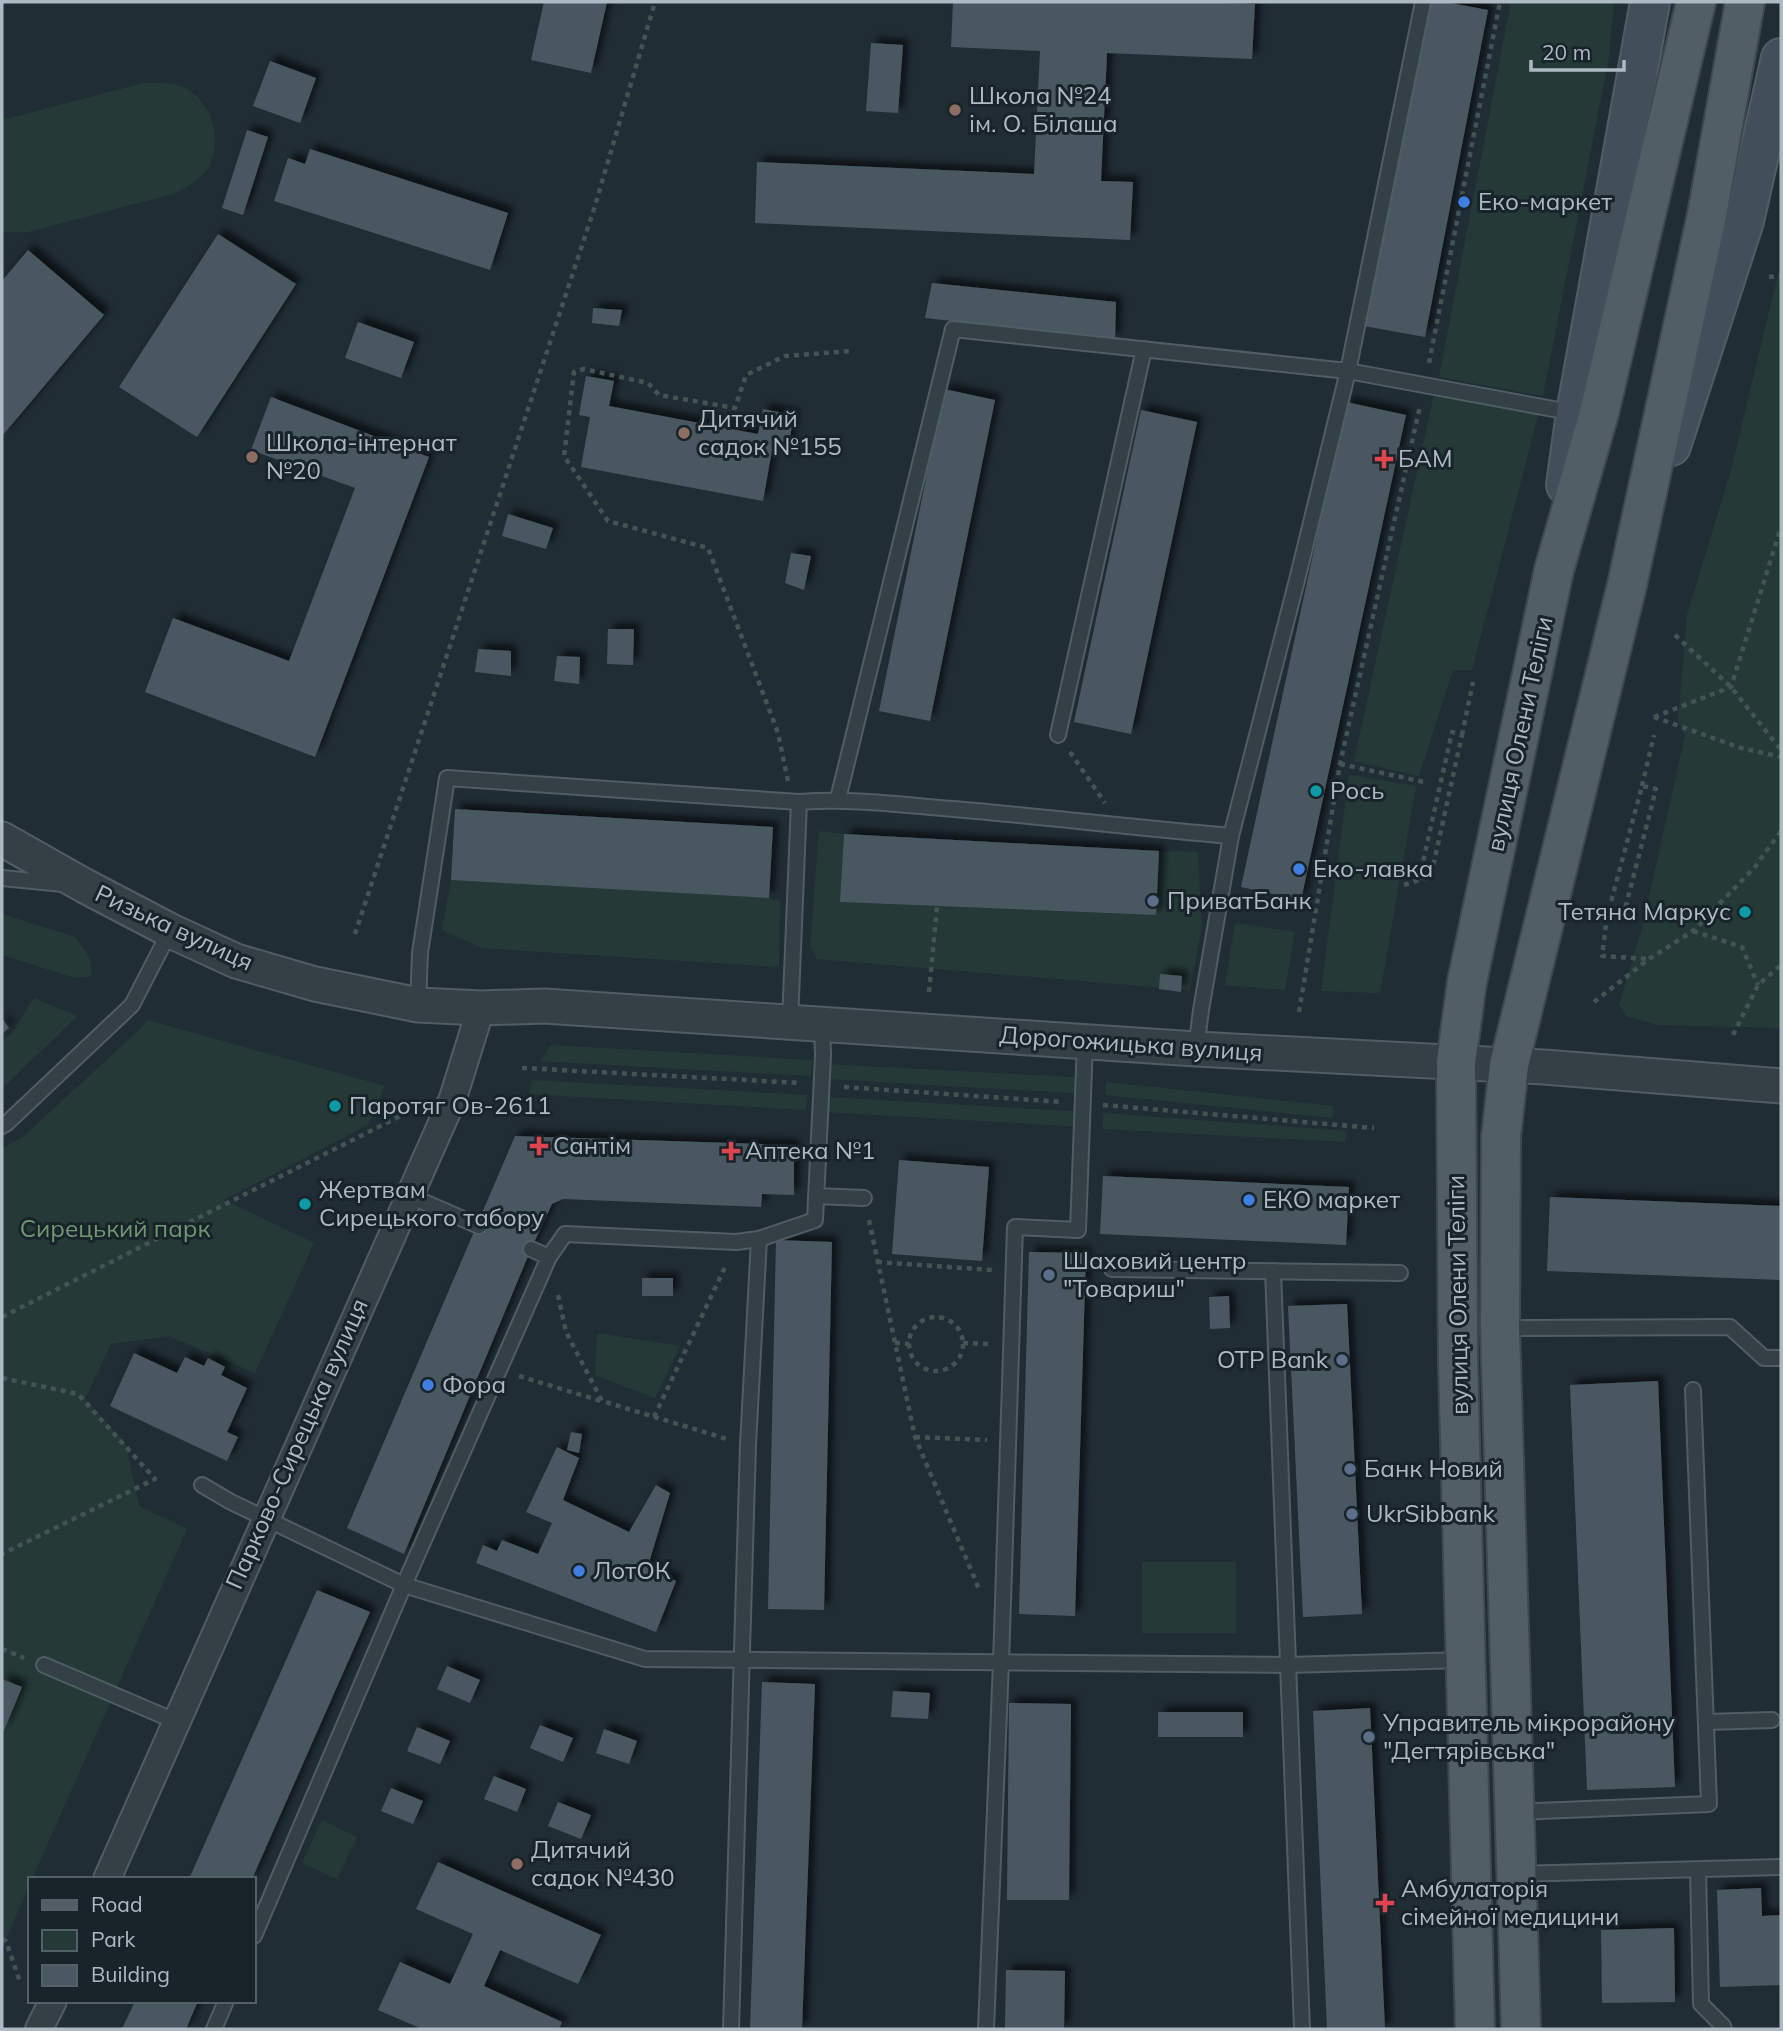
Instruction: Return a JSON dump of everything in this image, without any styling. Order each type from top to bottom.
[{"type":"main road","name":"вулиця Олени Теліги","points":[[1475,2029],[1458,1361],[1456,1062],[1467,982],[1554,570],[1576,413],[1650,2]]},
{"type":"main road","name":"вулиця Олени Теліги","points":[[1554,570],[1600,414],[1696,2]]},
{"type":"main road","name":"вулиця Олени Теліги","points":[[1521,2029],[1500,1328],[1501,1137],[1509,1065],[1627,585],[1707,215],[1745,2]]},
{"type":"main road","name":"вулиця Олени Теліги","points":[[1627,585],[1744,221],[1781,58]]},
{"type":"street","name":"Ризька вулиця","points":[[2,839],[171,931],[236,961],[315,984],[418,1005],[481,1007]]},
{"type":"street","name":"Дорогожицька вулиця","points":[[481,1007],[544,1006],[1196,1049],[1509,1065],[1781,1086]]},
{"type":"street","name":"Парково-Сирецька вулиця","points":[[108,1877],[453,1098],[481,1007]]},
{"type":"street","points":[[39,2029],[52,2003]]},
{"type":"lane","points":[[1196,1049],[1200,1010],[1231,835],[1348,371],[1423,2]]},
{"type":"lane","points":[[838,799],[953,329],[1348,371],[1576,413]]},
{"type":"lane","points":[[1058,735],[1144,349]]},
{"type":"lane","points":[[418,1005],[420,953],[447,778],[796,802],[838,799],[1231,835]]},
{"type":"lane","points":[[256,1931],[404,1584],[550,1256],[565,1234],[736,1241],[760,1239],[815,1220],[821,1084],[806,1023],[796,802]]},
{"type":"lane","points":[[2,878],[85,886]]},
{"type":"lane","points":[[2,1126],[132,1006],[171,931]]},
{"type":"lane","points":[[986,2029],[1015,1227],[1078,1230],[1085,1042]]},
{"type":"lane","points":[[408,1195],[479,1226]]},
{"type":"lane","points":[[816,1196],[864,1198]]},
{"type":"lane","points":[[731,2029],[748,1445],[760,1239]]},
{"type":"lane","points":[[531,1249],[550,1256]]},
{"type":"lane","points":[[1112,1269],[1400,1273]]},
{"type":"lane","points":[[1273,1272],[1301,2029]]},
{"type":"lane","points":[[1500,1328],[1730,1327],[1764,1358],[1781,1358]]},
{"type":"lane","points":[[1514,1812],[1709,1804],[1693,1390]]},
{"type":"lane","points":[[202,1485],[404,1584],[645,1659],[1287,1665],[1466,1660]]},
{"type":"lane","points":[[44,1665],[175,1721]]},
{"type":"lane","points":[[1707,1722],[1772,1720]]},
{"type":"lane","points":[[1515,1874],[1781,1867]]},
{"type":"lane","points":[[1698,1870],[1701,2004],[1724,2029]]},
{"type":"lane","points":[[214,2029],[225,2003]]},
{"type":"path","points":[[355,934],[594,209],[655,2]]},
{"type":"path","points":[[1299,1012],[1340,764],[1424,385],[1500,2]]},
{"type":"path","points":[[1769,277],[1781,276]]},
{"type":"path","points":[[796,802],[778,733],[708,548],[608,522],[564,456],[573,372],[584,369],[648,383],[659,396],[735,408],[746,375],[785,356],[851,351]]},
{"type":"path","points":[[1731,687],[1781,527]]},
{"type":"path","points":[[1675,635],[1731,687],[1781,750]]},
{"type":"path","points":[[1404,885],[1431,876],[1473,682]]},
{"type":"path","points":[[1731,687],[1654,717],[1741,748],[1781,757]]},
{"type":"path","points":[[1419,880],[1452,732],[1462,735]]},
{"type":"path","points":[[1058,735],[1122,826]]},
{"type":"path","points":[[1649,959],[1602,956],[1607,917],[1654,735]]},
{"type":"path","points":[[1340,764],[1424,782]]},
{"type":"path","points":[[1607,917],[1622,921],[1656,789],[1642,786]]},
{"type":"path","points":[[1594,1002],[1649,959],[1693,931],[1755,867],[1781,831]]},
{"type":"path","points":[[929,992],[937,906]]},
{"type":"path","points":[[1693,931],[1742,947],[1758,985]]},
{"type":"path","points":[[1733,1035],[1758,985],[1781,965]]},
{"type":"path","points":[[522,1069],[821,1084]]},
{"type":"path","points":[[2,1317],[404,1114]]},
{"type":"path","points":[[864,1198],[915,1437],[980,1590]]},
{"type":"path","points":[[654,1417],[736,1241]]},
{"type":"path","points":[[550,1256],[566,1332],[602,1401]]},
{"type":"path","points":[[877,1262],[1013,1272]]},
{"type":"path","points":[[933,1317],[950,1321],[961,1334],[962,1343],[961,1352],[951,1366],[933,1370],[917,1363],[909,1344],[912,1330],[917,1324],[933,1317]]},
{"type":"path","points":[[895,1343],[909,1344]]},
{"type":"path","points":[[499,1370],[748,1445]]},
{"type":"path","points":[[2,1378],[78,1394],[155,1479],[2,1554]]},
{"type":"path","points":[[915,1437],[1008,1441]]},
{"type":"path","points":[[2,1939],[6,1941],[20,1982]]},
{"type":"green space","points":[[1511,2],[1614,2],[1609,57],[1543,396],[1439,377]]},
{"type":"green space","points":[[144,83],[177,85],[187,89],[203,104],[213,124],[215,147],[208,168],[201,177],[173,194],[28,232],[2,232],[2,120]]},
{"type":"green space","points":[[1781,262],[1781,1028],[1659,1025],[1626,1016],[1619,1005],[1641,932],[1685,736],[1678,720],[1687,615],[1731,470]]},
{"type":"green space","points":[[1434,394],[1539,412],[1472,670],[1453,670],[1419,776],[1354,761]]},
{"type":"green space","points":[[1349,775],[1416,786],[1380,993],[1321,991]]},
{"type":"green space","points":[[819,831],[844,834],[840,902],[1155,915],[1159,851],[1198,852],[1202,926],[1190,990],[817,959],[810,946]]},
{"type":"green space","points":[[451,880],[769,898],[780,901],[779,967],[482,948],[442,930]]},
{"type":"green space","points":[[2,914],[75,937],[90,958],[92,976],[75,978],[2,955]]},
{"type":"green space","points":[[1235,923],[1295,932],[1285,990],[1225,985]]},
{"type":"green space","points":[[34,998],[77,1016],[2,1089],[2,1041],[12,1033]]},
{"type":"green space","name":"Сирецький парк","points":[[147,1020],[385,1086],[369,1124],[224,1200],[314,1243],[255,1373],[169,1336],[111,1344],[85,1399],[126,1444],[139,1506],[187,1529],[33,1877],[28,1877],[28,1889],[2,1948],[2,1148],[24,1136]]},
{"type":"green space","points":[[550,1045],[812,1060],[811,1076],[541,1061]]},
{"type":"green space","points":[[827,1064],[1090,1078],[1089,1094],[827,1079]]},
{"type":"green space","points":[[532,1080],[807,1095],[806,1110],[529,1094]]},
{"type":"green space","points":[[1106,1082],[1333,1106],[1333,1118],[1105,1095]]},
{"type":"green space","points":[[825,1097],[1087,1112],[1086,1127],[824,1112]]},
{"type":"green space","points":[[1103,1113],[1346,1131],[1345,1142],[1103,1129]]},
{"type":"green space","points":[[597,1333],[680,1346],[655,1398],[595,1375]]},
{"type":"green space","points":[[1142,1562],[1236,1562],[1236,1633],[1142,1633]]},
{"type":"green space","points":[[322,1820],[357,1837],[337,1879],[302,1863]]},
{"type":"building","points":[[544,2],[607,2],[591,73],[531,60]]},
{"type":"building","points":[[953,2],[1255,4],[1252,59],[1107,53],[1101,181],[1133,182],[1130,240],[755,223],[757,162],[1034,174],[1040,51],[951,47]]},
{"type":"building","points":[[1426,2],[1445,2],[1488,10],[1425,337],[1364,326]]},
{"type":"building","points":[[871,43],[903,45],[898,113],[866,111]]},
{"type":"building","points":[[270,61],[316,78],[300,123],[253,106]]},
{"type":"building","points":[[247,130],[268,137],[243,215],[222,208]]},
{"type":"building","points":[[310,149],[508,213],[490,270],[274,201],[288,158],[305,164]]},
{"type":"building","points":[[218,234],[296,284],[197,437],[119,387]]},
{"type":"building","points":[[28,250],[104,315],[2,436],[2,281]]},
{"type":"building","points":[[932,283],[1116,302],[1115,339],[925,318]]},
{"type":"building","points":[[593,308],[622,310],[619,326],[592,323]]},
{"type":"building","points":[[358,322],[414,342],[401,378],[345,358]]},
{"type":"building","points":[[586,376],[614,381],[609,406],[758,434],[763,409],[794,415],[787,453],[772,450],[763,501],[581,467],[590,417],[579,415]]},
{"type":"building","points":[[944,389],[995,400],[930,721],[879,711]]},
{"type":"building","points":[[271,397],[429,457],[315,757],[145,692],[173,618],[289,661],[355,488],[251,450]]},
{"type":"building","points":[[1346,402],[1406,415],[1301,900],[1241,887]]},
{"type":"building","points":[[1141,410],[1197,422],[1131,734],[1074,722]]},
{"type":"building","points":[[508,514],[553,528],[546,549],[502,536]]},
{"type":"building","points":[[791,553],[811,556],[804,590],[785,583]]},
{"type":"building","points":[[608,629],[634,629],[633,665],[607,664]]},
{"type":"building","points":[[478,649],[511,651],[511,676],[475,672]]},
{"type":"building","points":[[557,656],[580,657],[579,684],[554,681]]},
{"type":"building","points":[[455,809],[773,827],[769,898],[451,880]]},
{"type":"building","points":[[844,834],[1159,851],[1156,915],[840,902]]},
{"type":"building","points":[[1160,974],[1182,976],[1181,992],[1159,989]]},
{"type":"building","points":[[2,1018],[9,1028],[2,1034]]},
{"type":"building","points":[[515,1136],[794,1145],[794,1195],[762,1194],[761,1207],[563,1199],[552,1204],[404,1554],[347,1528]]},
{"type":"building","points":[[899,1160],[989,1167],[982,1261],[892,1254]]},
{"type":"building","points":[[1103,1176],[1349,1187],[1346,1245],[1100,1234]]},
{"type":"building","points":[[1550,1197],[1781,1206],[1781,1280],[1547,1271]]},
{"type":"building","points":[[776,1240],[832,1242],[824,1610],[768,1609]]},
{"type":"building","points":[[1029,1252],[1086,1253],[1075,1616],[1019,1614]]},
{"type":"building","points":[[642,1278],[673,1278],[673,1296],[642,1296]]},
{"type":"building","points":[[1229,1296],[1230,1328],[1210,1329],[1209,1297]]},
{"type":"building","points":[[1347,1304],[1362,1614],[1303,1617],[1288,1306]]},
{"type":"building","points":[[134,1353],[177,1373],[185,1357],[204,1366],[208,1358],[225,1367],[221,1375],[247,1388],[227,1432],[238,1437],[227,1461],[110,1406]]},
{"type":"building","points":[[1658,1381],[1675,1787],[1587,1790],[1570,1385]]},
{"type":"building","points":[[571,1432],[582,1434],[579,1453],[567,1450]]},
{"type":"building","points":[[557,1447],[579,1458],[563,1500],[629,1532],[656,1485],[670,1493],[648,1566],[676,1581],[656,1632],[476,1563],[483,1545],[497,1551],[502,1540],[538,1554],[552,1523],[526,1512]]},
{"type":"building","points":[[317,1590],[370,1612],[253,1877],[190,1877]]},
{"type":"building","points":[[447,1666],[480,1680],[470,1703],[437,1689]]},
{"type":"building","points":[[2,1679],[22,1687],[2,1735]]},
{"type":"building","points":[[762,1682],[815,1684],[802,2029],[750,2029]]},
{"type":"building","points":[[893,1691],[930,1693],[928,1719],[891,1717]]},
{"type":"building","points":[[1009,1703],[1071,1704],[1069,1900],[1007,1900]]},
{"type":"building","points":[[1370,1708],[1385,2029],[1327,2029],[1313,1711]]},
{"type":"building","points":[[1158,1712],[1243,1712],[1243,1737],[1158,1737]]},
{"type":"building","points":[[540,1725],[573,1738],[563,1762],[530,1748]]},
{"type":"building","points":[[417,1727],[450,1741],[440,1764],[407,1751]]},
{"type":"building","points":[[604,1729],[637,1741],[629,1764],[596,1753]]},
{"type":"building","points":[[494,1776],[526,1789],[517,1812],[484,1799]]},
{"type":"building","points":[[391,1788],[423,1801],[413,1824],[381,1811]]},
{"type":"building","points":[[558,1802],[591,1815],[581,1839],[548,1826]]},
{"type":"building","points":[[438,1862],[601,1935],[578,1984],[500,1950],[484,1986],[562,2022],[559,2029],[422,2029],[378,2010],[400,1962],[450,1984],[473,1934],[416,1909]]},
{"type":"building","points":[[1761,1888],[1762,1916],[1781,1915],[1781,1985],[1720,1987],[1717,1890]]},
{"type":"building","points":[[1674,1928],[1675,2002],[1602,2003],[1601,1930]]},
{"type":"building","points":[[1006,1970],[1065,1971],[1064,2029],[1005,2029]]},
{"type":"building","points":[[134,2003],[197,2003],[186,2029],[122,2029]]},
{"type":"place","name":"Школа №24 ім. О. Білаша","points":[[955,110]]},
{"type":"place","name":"Еко-маркет","points":[[1464,202]]},
{"type":"place","name":"Дитячий садок №155","points":[[684,433]]},
{"type":"place","name":"Школа-інтернат №20","points":[[252,457]]},
{"type":"place","name":"БАМ","points":[[1384,459]]},
{"type":"place","name":"Рось","points":[[1316,791]]},
{"type":"place","name":"Еко-лавка","points":[[1299,869]]},
{"type":"place","name":"ПриватБанк","points":[[1153,901]]},
{"type":"place","name":"Тетяна Маркус","points":[[1745,912]]},
{"type":"place","name":"Паротяг Ов-2611","points":[[335,1106]]},
{"type":"place","name":"Сантім","points":[[539,1146]]},
{"type":"place","name":"Аптека №1","points":[[731,1151]]},
{"type":"place","name":"ЕКО маркет","points":[[1249,1200]]},
{"type":"place","name":"Жертвам Сирецького табору","points":[[305,1204]]},
{"type":"place","name":"Шаховий центр \"Товариш\"","points":[[1049,1275]]},
{"type":"place","name":"OTP Bank","points":[[1342,1360]]},
{"type":"place","name":"Фора","points":[[428,1385]]},
{"type":"place","name":"Банк Новий","points":[[1350,1469]]},
{"type":"place","name":"UkrSibbank","points":[[1352,1514]]},
{"type":"place","name":"ЛотОК","points":[[579,1571]]},
{"type":"place","name":"Управитель мікрорайону \"Дегтярівська\"","points":[[1369,1737]]},
{"type":"place","name":"Дитячий садок №430","points":[[517,1864]]},
{"type":"place","name":"Амбулаторія сімейної медицини","points":[[1385,1903]]}]
